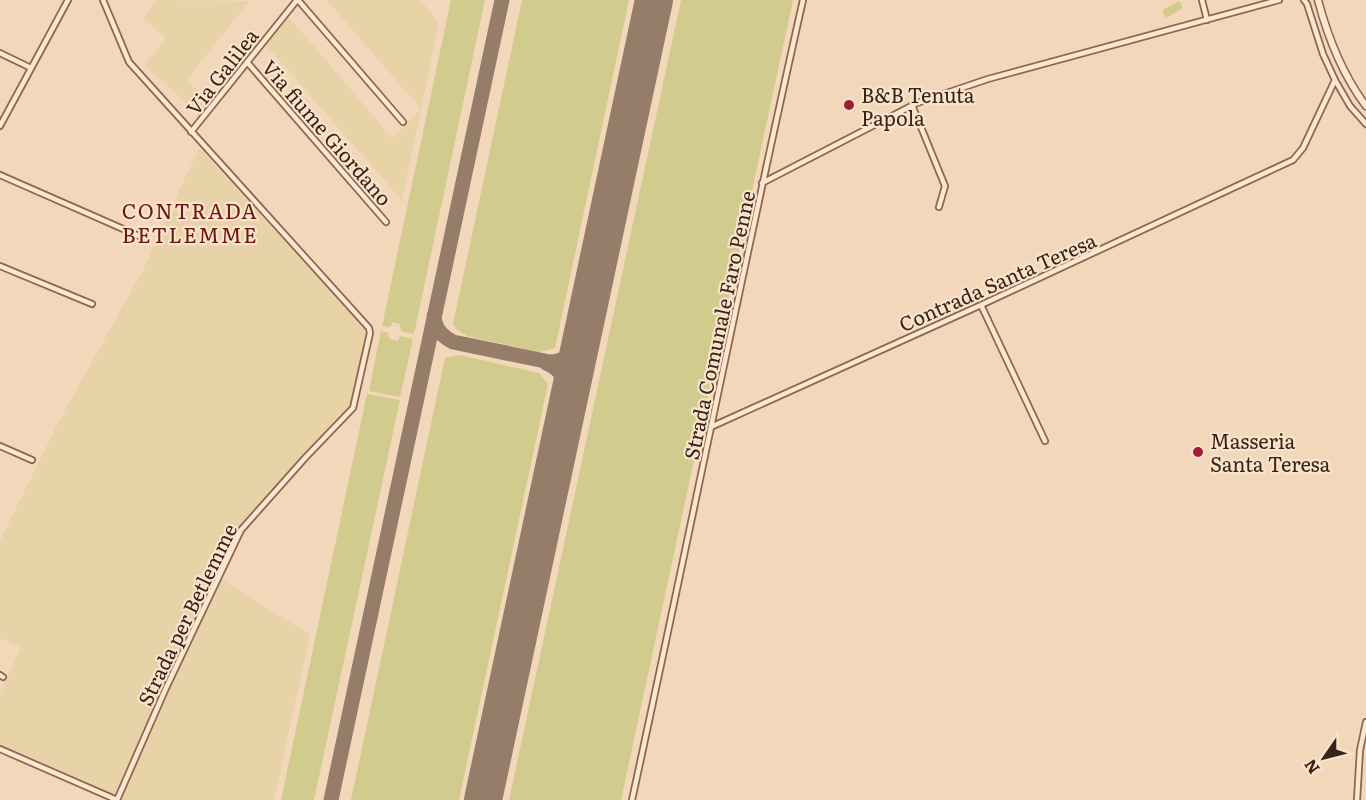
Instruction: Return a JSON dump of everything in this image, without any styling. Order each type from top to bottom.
[{"type":"street","points":[[0,126],[2,118],[68,0]]},
{"type":"street","name":"Strada per Betlemme","points":[[103,0],[129,62],[369,328],[370,340],[353,408],[297,466],[241,530],[166,688],[117,800]]},
{"type":"street","points":[[297,0],[403,122]]},
{"type":"street","name":"Via Galilea","points":[[191,132],[297,0]]},
{"type":"street","points":[[762,183],[803,0]]},
{"type":"street","points":[[1202,0],[1207,20]]},
{"type":"street","name":"Strada Comunale Faro Penne","points":[[632,800],[713,426],[762,183],[912,105],[988,79],[1279,0]]},
{"type":"street","points":[[1304,0],[1335,80],[1350,106],[1366,124]]},
{"type":"street","points":[[1318,0],[1337,57],[1350,83],[1366,106]]},
{"type":"street","points":[[0,53],[31,68]]},
{"type":"street","name":"Via fiume Giordano","points":[[247,62],[386,222]]},
{"type":"street","name":"Contrada Santa Teresa","points":[[713,426],[1293,160],[1303,148],[1335,80]]},
{"type":"street","points":[[912,105],[945,186],[939,207]]},
{"type":"street","points":[[0,175],[146,239]]},
{"type":"street","points":[[0,266],[92,304]]},
{"type":"street","points":[[981,305],[1045,441]]},
{"type":"street","points":[[0,446],[32,460]]},
{"type":"street","points":[[1357,800],[1360,750],[1366,722]]},
{"type":"street","points":[[0,749],[117,800]]},
{"type":"shaded area","points":[[157,0],[249,1],[186,81],[211,101],[199,116],[145,65],[166,38],[144,19]]},
{"type":"shaded area","points":[[327,0],[420,0],[439,22],[421,110],[402,200],[265,44],[288,16],[392,138],[421,109]]},
{"type":"shaded area","points":[[451,0],[485,0],[414,334],[401,331],[400,324],[393,322],[390,327],[382,326]]},
{"type":"shaded area","points":[[522,0],[629,0],[555,348],[539,352],[467,336],[456,329],[453,324]]},
{"type":"shaded area","points":[[681,0],[793,0],[621,800],[509,800]]},
{"type":"shaded area","points":[[1179,1],[1183,8],[1166,18],[1162,10]]},
{"type":"shaded area","points":[[199,148],[364,325],[368,334],[353,405],[324,433],[242,525],[218,577],[310,635],[274,800],[119,800],[120,797],[0,744],[0,693],[21,647],[0,638],[0,541],[57,425],[142,272]]},
{"type":"shaded area","points":[[381,331],[388,333],[389,339],[398,341],[400,336],[413,339],[400,397],[369,391]]},
{"type":"shaded area","points":[[459,355],[539,373],[548,384],[459,800],[351,800],[445,358]]},
{"type":"shaded area","points":[[367,394],[400,400],[314,800],[281,800]]},
{"type":"taxiway","points":[[331,800],[502,0]]},
{"type":"taxiway","points":[[434,316],[440,332],[453,342],[550,362],[567,357],[575,349],[583,332]]},
{"type":"taxiway","points":[[546,363],[562,375],[566,386],[567,406]]},
{"type":"runway","points":[[483,800],[654,0]]},
{"type":"place","name":"B&B Tenuta Papola","points":[[849,105]]},
{"type":"place","name":"Masseria Santa Teresa","points":[[1198,452]]},
{"type":"district","name":"CONTRADA BETLEMME","points":[[190,221]]}]
